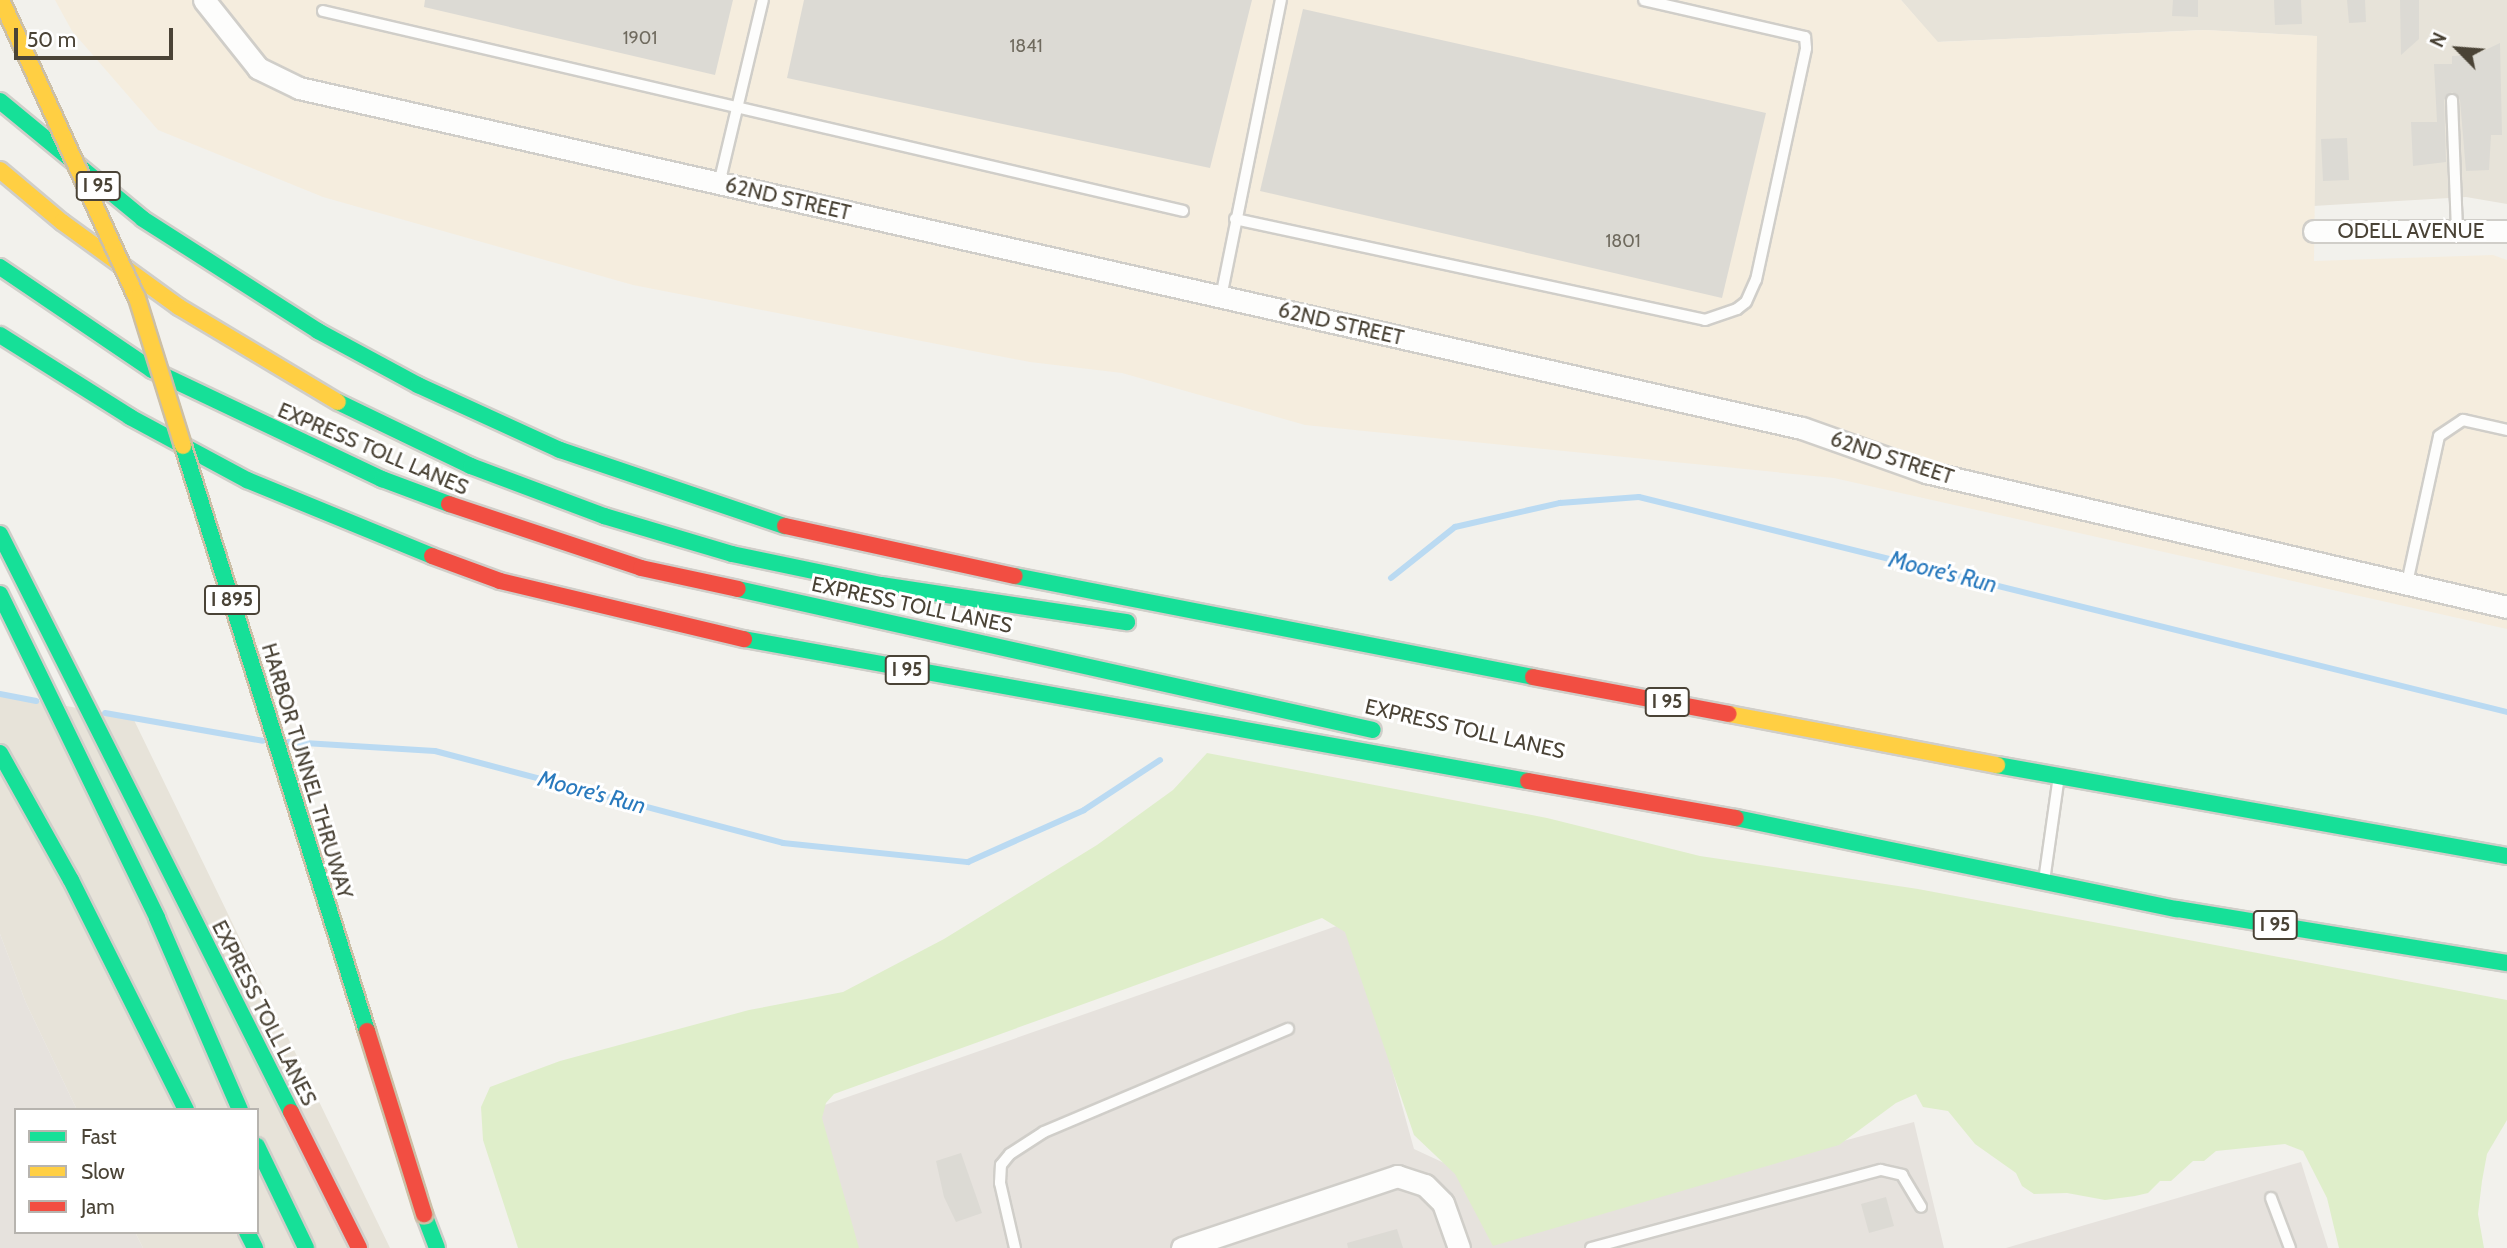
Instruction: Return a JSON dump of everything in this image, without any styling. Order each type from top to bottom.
[{"type":"highway","name":"HARBOR TUNNEL THRUWAY","points":[[1,0],[137,298],[424,1214],[438,1248]]},
{"type":"highway","name":"I 95","points":[[0,101],[97,186],[296,317],[418,385],[560,450],[669,491],[856,544],[1275,628],[2059,776],[2507,856]]},
{"type":"highway","name":"EXPRESS TOLL LANES","points":[[0,170],[61,222],[179,307],[327,396],[471,466],[604,516],[732,554],[881,585],[1144,624]]},
{"type":"highway","name":"EXPRESS TOLL LANES","points":[[0,267],[53,307],[163,376],[383,480],[514,529],[641,568],[1393,734]]},
{"type":"highway","name":"I 95","points":[[0,335],[130,417],[247,480],[363,531],[500,581],[761,643],[1868,842],[2177,909],[2507,963]]},
{"type":"highway","name":"EXPRESS TOLL LANES","points":[[0,534],[359,1248]]},
{"type":"highway","points":[[0,594],[158,918],[239,1108]]},
{"type":"highway","points":[[1183,626],[1275,628]]},
{"type":"highway","name":"EXPRESS TOLL LANES","points":[[1488,756],[1868,842]]},
{"type":"highway","points":[[4,760],[71,880],[185,1108]]},
{"type":"highway","points":[[158,918],[235,1054]]},
{"type":"highway","points":[[259,1150],[306,1248]]},
{"type":"street","name":"62ND STREET","points":[[204,0],[258,68],[299,88],[1802,428],[1926,472],[2507,607]]},
{"type":"street","name":"ODELL AVENUE","points":[[2314,231],[2507,231]]},
{"type":"street","points":[[1182,1248],[1397,1176],[1424,1185],[1443,1203],[1459,1248]]},
{"type":"lane","points":[[719,184],[763,0]]},
{"type":"lane","points":[[1221,297],[1234,219],[1281,0]]},
{"type":"lane","points":[[1234,219],[1704,320],[1737,309],[1746,302],[1756,280],[1806,48],[1805,37],[1644,0]]},
{"type":"lane","points":[[323,11],[735,110],[1183,211]]},
{"type":"lane","points":[[2452,100],[2457,231]]},
{"type":"lane","points":[[2407,583],[2439,436],[2463,419],[2507,430]]},
{"type":"lane","points":[[2044,881],[2059,776]]},
{"type":"lane","points":[[1015,1248],[1000,1183],[1001,1165],[1010,1154],[1044,1132],[1288,1028]]},
{"type":"lane","points":[[1591,1248],[1881,1170],[1902,1175],[1921,1207]]},
{"type":"lane","points":[[2271,1198],[2290,1248]]},
{"type":"shaded area","points":[[55,0],[1901,0],[1938,42],[2205,30],[2317,36],[2314,261],[2493,255],[2507,260],[2507,629],[1834,478],[1305,425],[1122,373],[1030,362],[633,285],[323,197],[158,130],[72,31]]},
{"type":"shaded area","points":[[1901,0],[2507,0],[2507,204],[2466,197],[2313,206],[2315,36],[2204,30],[1937,42]]},
{"type":"shaded area","points":[[0,694],[133,718],[390,1248],[143,1248],[136,1234],[259,1234],[259,1108],[76,1108],[26,1003],[0,934]]},
{"type":"shaded area","points":[[1351,921],[1414,1149],[1457,1169],[1494,1235],[1914,1122],[1944,1248],[530,1248],[819,1107]]},
{"type":"shaded area","points":[[0,934],[26,1003],[76,1108],[14,1108],[14,1234],[136,1234],[143,1248],[0,1248]]},
{"type":"shaded area","points":[[2301,1162],[2328,1248],[2006,1248]]},
{"type":"green space","points":[[1207,753],[1547,818],[1700,856],[1918,889],[2507,1000],[2507,1120],[2487,1154],[2482,1181],[2478,1214],[2484,1248],[2339,1248],[2327,1198],[2303,1151],[2285,1144],[2216,1151],[2204,1161],[2193,1161],[2171,1181],[2160,1181],[2148,1193],[2135,1196],[2105,1200],[2067,1193],[2034,1194],[2022,1186],[2016,1173],[1975,1144],[1948,1111],[1923,1107],[1916,1094],[1896,1103],[1839,1145],[1493,1246],[1455,1174],[1414,1135],[1345,932],[1322,918],[834,1094],[826,1103],[822,1118],[859,1248],[518,1248],[483,1140],[481,1107],[490,1087],[560,1061],[749,1010],[843,992],[944,939],[1097,845],[1173,790]]},
{"type":"building","points":[[425,0],[733,0],[715,75],[424,7]]},
{"type":"building","points":[[804,0],[1252,0],[1210,168],[787,78]]},
{"type":"building","points":[[2173,0],[2198,0],[2198,17],[2172,16]]},
{"type":"building","points":[[2274,0],[2301,0],[2302,24],[2275,25]]},
{"type":"building","points":[[2347,0],[2365,0],[2366,22],[2349,23]]},
{"type":"building","points":[[2400,0],[2419,0],[2419,39],[2401,55]]},
{"type":"building","points":[[1303,9],[1766,113],[1722,298],[1260,191]]},
{"type":"building","points":[[2500,43],[2502,135],[2491,135],[2489,170],[2466,171],[2460,100],[2452,92],[2444,100],[2446,162],[2413,166],[2411,122],[2437,122],[2434,64],[2452,64],[2452,56],[2475,55]]},
{"type":"building","points":[[2347,138],[2349,180],[2323,181],[2321,139]]},
{"type":"building","points":[[961,1153],[982,1213],[956,1222],[944,1197],[936,1161]]},
{"type":"building","points":[[1886,1197],[1894,1226],[1869,1233],[1861,1204]]},
{"type":"building","points":[[1397,1229],[1403,1248],[1348,1248],[1347,1243]]},
{"type":"waterway","name":"Moore's Run","points":[[1391,578],[1455,527],[1560,503],[1639,497],[2507,712]]},
{"type":"waterway","name":"Moore's Run","points":[[0,694],[36,701]]},
{"type":"waterway","name":"Moore's Run","points":[[105,713],[263,741]]},
{"type":"waterway","name":"Moore's Run","points":[[288,742],[435,751],[783,843],[968,862],[1084,810],[1160,760]]},
{"type":"traffic: fast","points":[[0,101],[143,219],[318,331],[418,385],[560,450],[785,526]]},
{"type":"traffic: fast","points":[[0,267],[152,370],[382,479],[449,504]]},
{"type":"traffic: fast","points":[[0,335],[130,417],[247,480],[432,556]]},
{"type":"traffic: fast","points":[[338,402],[471,466],[604,516],[732,554],[881,585],[1127,622]]},
{"type":"traffic: fast","points":[[183,446],[367,1031]]},
{"type":"traffic: fast","points":[[0,534],[291,1112]]},
{"type":"traffic: fast","points":[[1015,576],[1533,677]]},
{"type":"traffic: fast","points":[[738,589],[1373,730]]},
{"type":"traffic: fast","points":[[0,594],[157,918],[239,1108]]},
{"type":"traffic: fast","points":[[744,639],[1528,781]]},
{"type":"traffic: fast","points":[[0,753],[71,880],[185,1108]]},
{"type":"traffic: fast","points":[[1997,765],[2507,856]]},
{"type":"traffic: fast","points":[[1736,818],[2177,909],[2507,963]]},
{"type":"traffic: fast","points":[[259,1150],[306,1248]]},
{"type":"traffic: fast","points":[[424,1214],[437,1248]]},
{"type":"traffic: fast","points":[[248,1234],[255,1248]]},
{"type":"traffic: slow","points":[[1,0],[137,298],[183,446]]},
{"type":"traffic: slow","points":[[0,170],[62,222],[179,307],[338,402]]},
{"type":"traffic: slow","points":[[1729,714],[1997,765]]},
{"type":"traffic: jam","points":[[449,504],[641,568],[738,589]]},
{"type":"traffic: jam","points":[[785,526],[1015,576]]},
{"type":"traffic: jam","points":[[432,556],[500,581],[744,639]]},
{"type":"traffic: jam","points":[[1533,677],[1729,714]]},
{"type":"traffic: jam","points":[[1528,781],[1736,818]]},
{"type":"traffic: jam","points":[[367,1031],[424,1214]]},
{"type":"traffic: jam","points":[[291,1112],[359,1248]]}]
